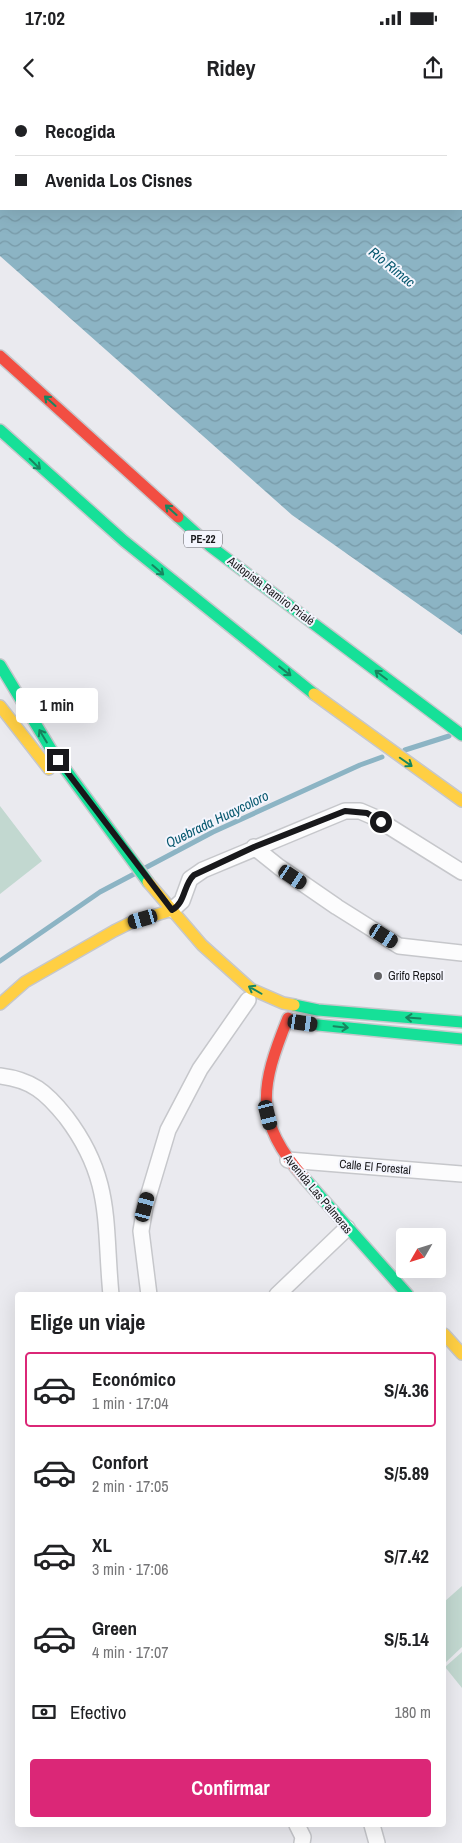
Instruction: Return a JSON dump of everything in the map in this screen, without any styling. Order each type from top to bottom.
[{"type":"main road","name":"Autopista Ramiro Prialé","points":[[0,356],[210,546],[462,735]]},
{"type":"main road","points":[[0,430],[53,481],[168,579],[366,735],[462,801]]},
{"type":"main road","points":[[0,665],[52,751],[108,836]]},
{"type":"main road","points":[[0,706],[108,836],[209,966],[255,1004]]},
{"type":"main road","points":[[0,1004],[24,982],[114,931],[130,923],[168,912]]},
{"type":"main road","points":[[168,912],[251,989],[270,998],[318,1010],[462,1022]]},
{"type":"main road","points":[[275,1013],[323,1026],[462,1039]]},
{"type":"main road","name":"Avenida Las Palmeras","points":[[288,1018],[273,1056],[266,1091],[268,1115],[273,1136],[288,1160],[346,1228],[405,1292]]},
{"type":"main road","points":[[446,1336],[462,1354]]},
{"type":"street","points":[[168,912],[179,906],[190,879],[194,875],[254,847],[337,813],[360,811],[374,817],[462,872]]},
{"type":"street","points":[[254,847],[322,897],[399,946],[462,953]]},
{"type":"street","points":[[149,1292],[141,1231],[145,1207],[168,1130],[200,1069],[255,1004]]},
{"type":"street","points":[[0,1076],[17,1078],[39,1088],[57,1106],[81,1138],[100,1178],[106,1206],[111,1292]]},
{"type":"street","name":"Calle El Forestal","points":[[288,1160],[462,1174]]},
{"type":"street","points":[[280,1292],[346,1228]]},
{"type":"street","points":[[298,1827],[303,1837],[302,1843]]},
{"type":"street","points":[[373,1827],[377,1843]]},
{"type":"green space","points":[[0,806],[42,861],[0,894]]},
{"type":"green space","points":[[462,1586],[462,1647],[446,1662],[446,1600]]},
{"type":"green space","points":[[462,1652],[462,1688],[446,1668]]},
{"type":"water","name":"Río Rímac","points":[[0,210],[462,210],[462,635],[292,515],[0,256]]},
{"type":"waterway","name":"Quebrada Huaycoloro","points":[[405,750],[449,736]]},
{"type":"waterway","name":"Quebrada Huaycoloro","points":[[145,868],[213,832],[360,765],[382,757]]},
{"type":"waterway","name":"Quebrada Huaycoloro","points":[[0,961],[100,892],[136,873]]},
{"type":"traffic: fast","points":[[0,430],[124,541],[314,694]]},
{"type":"traffic: fast","points":[[178,517],[210,546],[462,735]]},
{"type":"traffic: fast","points":[[0,665],[52,751],[148,882]]},
{"type":"traffic: fast","points":[[294,1005],[318,1010],[462,1022]]},
{"type":"traffic: fast","points":[[318,1025],[462,1039]]},
{"type":"traffic: fast","points":[[305,1179],[405,1292]]},
{"type":"traffic: slow","points":[[314,694],[462,801]]},
{"type":"traffic: slow","points":[[0,706],[49,769]]},
{"type":"traffic: slow","points":[[148,882],[202,945],[251,989],[283,1003],[294,1005]]},
{"type":"traffic: slow","points":[[0,1004],[25,982],[114,931],[130,923],[172,910]]},
{"type":"traffic: slow","points":[[446,1336],[462,1354]]},
{"type":"traffic: jam","points":[[0,356],[178,517]]},
{"type":"traffic: jam","points":[[288,1018],[272,1064],[267,1084],[266,1103],[269,1121],[276,1139],[305,1179]]},
{"type":"place","name":"Grifo Repsol","points":[[378,976]]},
{"type":"route","points":[[58,760],[156,892],[172,910],[182,902],[190,879],[194,875],[254,847],[345,811],[352,810],[367,813],[381,822]]}]
